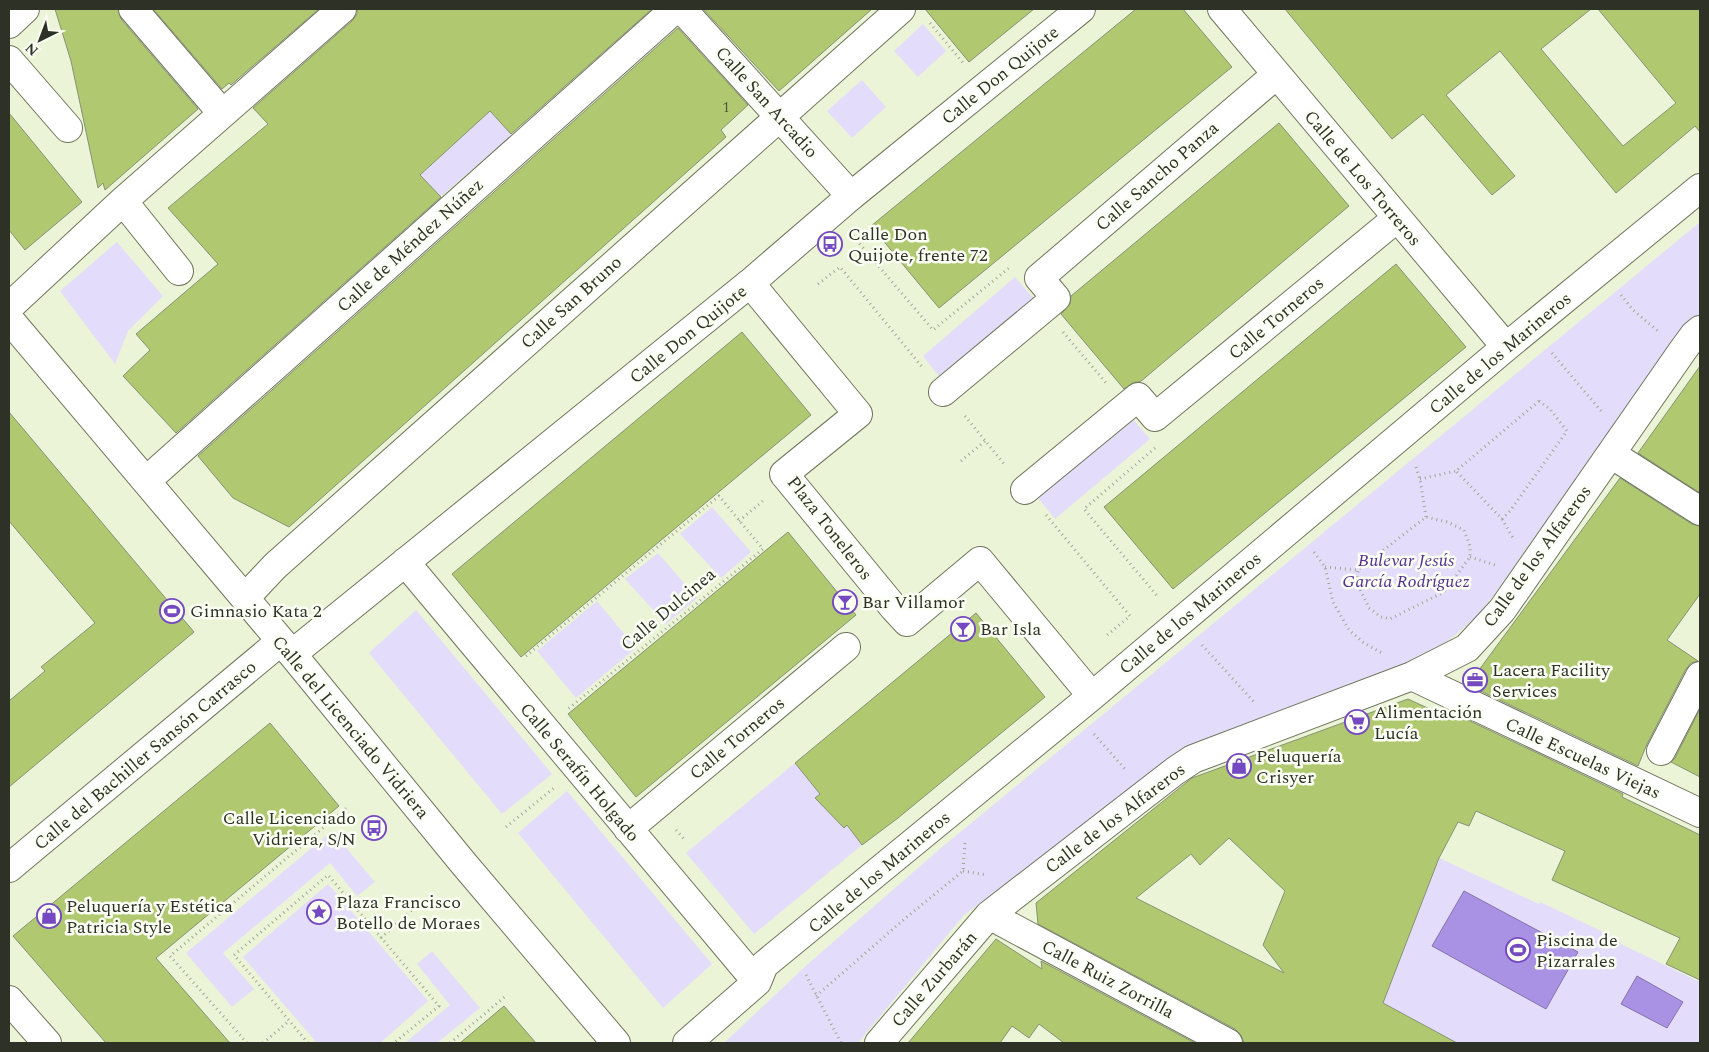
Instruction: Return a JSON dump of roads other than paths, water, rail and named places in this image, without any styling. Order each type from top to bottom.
[{"type":"street","points":[[9,24],[25,9]]},
{"type":"street","points":[[133,9],[222,113]]},
{"type":"street","points":[[9,307],[123,201],[342,9]]},
{"type":"street","name":"Calle de Méndez Núñez","points":[[146,481],[675,9]]},
{"type":"street","name":"Calle San Arcadio","points":[[682,9],[851,196]]},
{"type":"street","name":"Calle San Bruno","points":[[245,598],[275,566],[901,9]]},
{"type":"street","name":"Calle Don Quijote","points":[[286,648],[405,562],[750,283],[851,196],[1081,9]]},
{"type":"street","name":"Calle de Los Torreros","points":[[1222,9],[1506,347]]},
{"type":"street","points":[[9,60],[68,128]]},
{"type":"street","name":"Calle Sancho Panza","points":[[943,392],[1056,298],[1039,278],[1276,75]]},
{"type":"street","name":"Calle de los Marineros","points":[[687,1043],[757,982],[764,965],[1092,696],[1506,347],[1700,188]]},
{"type":"street","points":[[123,201],[178,271]]},
{"type":"street","name":"Calle Torneros","points":[[1025,490],[1138,397],[1155,418],[1397,218]]},
{"type":"street","name":"Plaza Toneleros","points":[[750,283],[858,414],[784,474],[888,600],[907,622],[980,561],[1092,696]]},
{"type":"street","name":"Calle del Licenciado Vidriera","points":[[9,318],[245,598],[464,864],[616,1043]]},
{"type":"street","name":"Calle de los Alfareros","points":[[989,915],[1175,770],[1193,759],[1412,676],[1467,648],[1502,610],[1694,335],[1700,330]]},
{"type":"street","points":[[1611,454],[1700,511]]},
{"type":"street","name":"Calle Serafín Holgado","points":[[405,562],[757,982]]},
{"type":"street","name":"Calle Torneros","points":[[628,829],[846,647]]},
{"type":"street","name":"Calle del Bachiller Sansón Carrasco","points":[[9,868],[286,648]]},
{"type":"street","name":"Calle Escuelas Viejas","points":[[1412,676],[1700,813]]},
{"type":"street","points":[[1661,751],[1700,676]]},
{"type":"street","name":"Calle Zurbarán","points":[[879,1043],[989,915]]},
{"type":"street","name":"Calle Ruiz Zorrilla","points":[[989,915],[1228,1043]]},
{"type":"street","points":[[9,1000],[47,1043]]},
{"type":"place","name":"Calle Don Quijote, frente 72","points":[[830,244]]},
{"type":"place","name":"Bar Villamor","points":[[845,602]]},
{"type":"place","name":"Gimnasio Kata 2","points":[[172,611]]},
{"type":"place","name":"Bar Isla","points":[[963,629]]},
{"type":"place","name":"Lacera Facility Services","points":[[1475,680]]},
{"type":"place","name":"Alimentación Lucía","points":[[1357,722]]},
{"type":"place","name":"Peluquería Crisyer","points":[[1239,766]]},
{"type":"place","name":"Calle Licenciado Vidriera, S/N","points":[[374,828]]},
{"type":"place","name":"Plaza Francisco Botello de Moraes","points":[[319,912]]},
{"type":"place","name":"Peluquería y Estética Patricia Style","points":[[49,916]]},
{"type":"place","name":"Piscina de Pizarrales","points":[[1518,950]]},
{"type":"park label","name":"Bulevar Jesús García Rodríguez","points":[[1406,570]]}]
